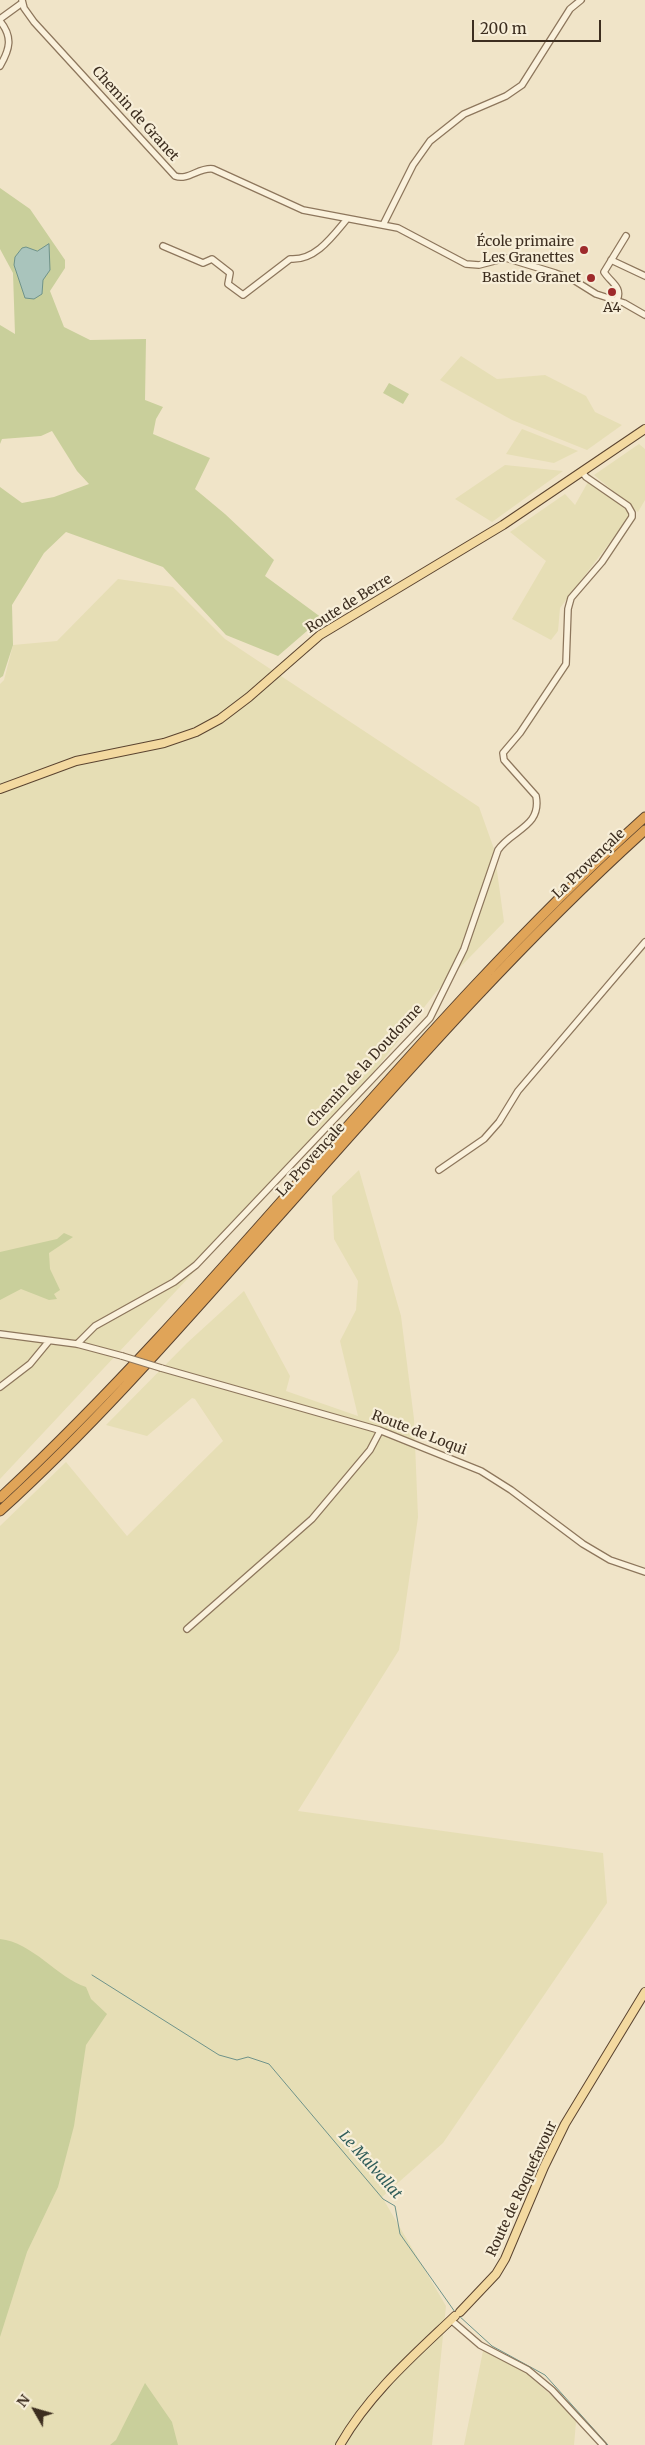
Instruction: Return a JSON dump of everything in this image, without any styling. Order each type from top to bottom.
[{"type":"highway","name":"La Provençale","points":[[0,1498],[120,1379],[423,1041],[498,961],[576,881],[645,817]]},
{"type":"highway","name":"La Provençale","points":[[0,1511],[127,1385],[497,975],[578,893],[645,830]]},
{"type":"main road","name":"Route de Berre","points":[[0,789],[76,761],[164,743],[204,728],[220,719],[249,697],[320,635],[503,525],[645,429]]},
{"type":"main road","name":"Route de Roquefavour","points":[[340,2445],[353,2423],[398,2369],[455,2316],[496,2274],[505,2259],[562,2130],[645,1992]]},
{"type":"street","points":[[383,225],[412,165],[430,141],[464,114],[506,96],[522,85],[570,9],[581,0]]},
{"type":"street","name":"Chemin de Granet","points":[[0,20],[22,1],[34,22],[175,176],[184,178],[200,170],[213,169],[303,210],[405,231],[466,264],[479,265],[499,259],[512,259],[570,278],[596,294],[616,300],[645,315]]},
{"type":"street","points":[[0,20],[9,35],[10,43],[0,66]]},
{"type":"street","points":[[162,246],[203,263],[212,258],[230,273],[228,284],[243,295],[290,259],[298,260],[321,248],[347,219]]},
{"type":"street","points":[[616,300],[618,290],[616,285],[604,273],[626,236]]},
{"type":"street","points":[[611,260],[645,276]]},
{"type":"street","name":"Chemin de la Doudonne","points":[[77,1344],[95,1326],[174,1282],[196,1265],[433,1012],[464,949],[498,850],[508,838],[525,829],[536,808],[536,796],[504,760],[503,753],[520,733],[566,664],[568,608],[571,598],[602,562],[632,517],[628,506],[586,477],[582,472]]},
{"type":"street","points":[[439,1170],[484,1139],[499,1122],[518,1091],[645,942]]},
{"type":"street","name":"Route de Loqui","points":[[0,1334],[77,1344],[380,1431],[482,1471],[507,1487],[583,1544],[610,1560],[645,1572]]},
{"type":"street","points":[[0,1387],[30,1364],[48,1341]]},
{"type":"street","points":[[187,1629],[313,1518],[370,1450],[380,1431]]},
{"type":"street","points":[[455,2316],[480,2345],[528,2370],[552,2390],[603,2445]]},
{"type":"shaded area","points":[[461,356],[497,379],[545,375],[586,396],[595,412],[622,425],[587,450],[512,420],[440,380]]},
{"type":"shaded area","points":[[522,429],[578,451],[554,463],[506,454]]},
{"type":"shaded area","points":[[639,444],[645,449],[645,500],[638,512],[594,475]]},
{"type":"shaded area","points":[[505,465],[563,471],[492,522],[455,499]]},
{"type":"shaded area","points":[[588,482],[628,510],[630,516],[560,608],[558,631],[551,640],[512,619],[546,561],[510,532],[565,494],[575,505]]},
{"type":"shaded area","points":[[118,579],[173,587],[225,639],[479,807],[494,849],[504,922],[436,992],[339,1117],[0,1479],[0,684],[4,680],[13,645],[57,641]]},
{"type":"shaded area","points":[[359,1170],[401,1316],[414,1419],[418,1517],[399,1650],[298,1811],[603,1853],[607,1903],[443,2143],[382,2197],[446,2306],[432,2445],[0,2445],[0,1526],[66,1462],[127,1536],[223,1441],[195,1399],[192,1398],[147,1436],[106,1425],[187,1343],[244,1291],[290,1376],[286,1391],[358,1416],[340,1341],[356,1310],[358,1281],[334,1239],[332,1196]]},
{"type":"shaded area","points":[[483,2351],[524,2371],[563,2406],[576,2422],[574,2445],[464,2445]]},
{"type":"green space","points":[[0,188],[30,209],[65,260],[65,268],[50,291],[64,327],[90,340],[146,339],[145,400],[163,407],[156,419],[153,434],[210,458],[195,489],[274,560],[265,576],[322,618],[278,656],[226,635],[163,567],[66,532],[44,553],[12,605],[13,645],[3,676],[0,678],[0,487],[22,503],[54,497],[89,484],[77,471],[52,431],[41,436],[2,439],[0,444],[0,325],[15,334],[13,273],[0,249]]},
{"type":"green space","points":[[389,383],[409,394],[403,404],[383,393]]},
{"type":"green space","points":[[64,1233],[73,1237],[49,1253],[50,1269],[60,1290],[54,1294],[57,1299],[49,1300],[21,1289],[0,1300],[0,1252],[57,1239]]},
{"type":"green space","points":[[0,1939],[12,1942],[34,1953],[65,1976],[86,1987],[91,1999],[107,2014],[86,2045],[74,2126],[58,2187],[27,2252],[0,2337]]},
{"type":"green space","points":[[145,2383],[172,2422],[178,2445],[110,2445],[116,2440]]},
{"type":"water","points":[[49,244],[50,270],[43,280],[42,294],[34,299],[25,298],[14,265],[15,257],[22,248],[26,247],[37,251]]},
{"type":"waterway","name":"Le Malvallat","points":[[92,1975],[219,2055],[237,2060],[248,2057],[269,2064],[383,2199],[395,2206],[400,2234],[455,2312]]},
{"type":"waterway","name":"Le Malvallat","points":[[458,2315],[492,2346],[545,2375],[608,2445]]},
{"type":"place","name":"École primaire Les Granettes","points":[[584,250]]},
{"type":"place","name":"Bastide Granet","points":[[591,278]]},
{"type":"place","name":"A4","points":[[612,292]]}]
